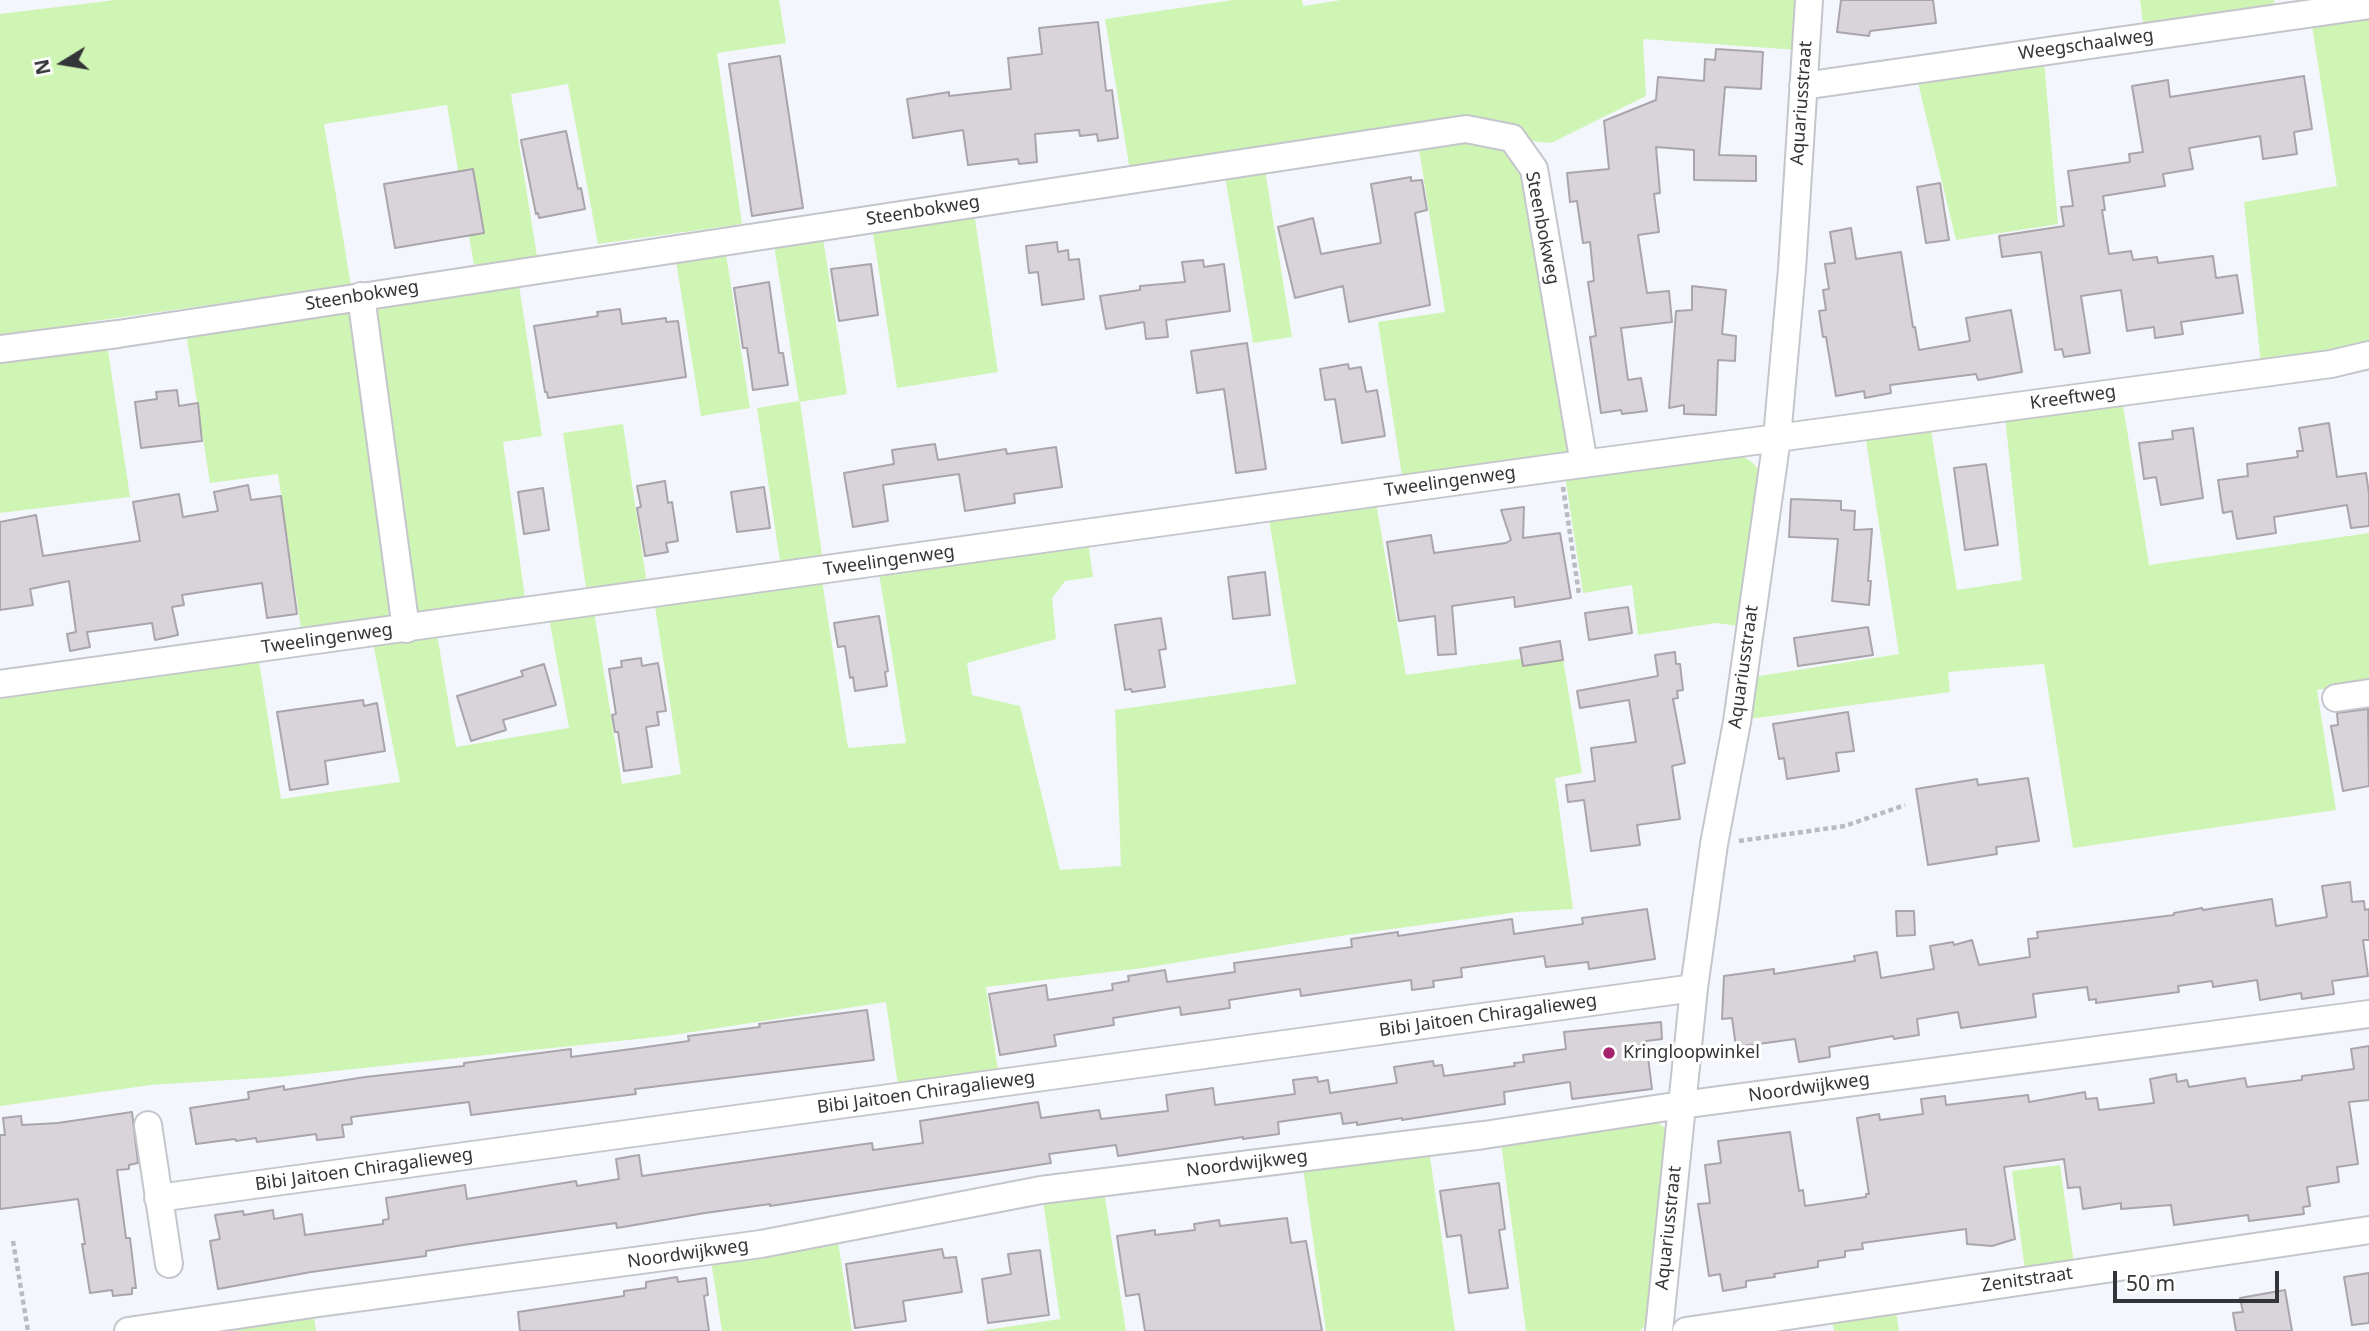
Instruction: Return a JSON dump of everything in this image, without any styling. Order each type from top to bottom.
[{"type":"street","name":"Aquariusstraat","points":[[1659,1331],[1694,988],[1714,844],[1737,722],[1777,438],[1792,270],[1809,0]]},
{"type":"street","name":"Weegschaalweg","points":[[1803,86],[2369,5]]},
{"type":"street","name":"Steenbokweg","points":[[0,349],[118,334],[1466,130],[1512,138],[1534,169],[1572,465]]},
{"type":"street","points":[[361,296],[406,629]]},
{"type":"street","name":"Kreeftweg","points":[[1777,438],[2318,365],[2369,355]]},
{"type":"street","name":"Tweelingenweg","points":[[0,684],[1777,438]]},
{"type":"street","points":[[2336,698],[2369,693]]},
{"type":"street","name":"Bibi Jaitoen Chiragalieweg","points":[[158,1199],[1694,988]]},
{"type":"street","name":"Noordwijkweg","points":[[128,1331],[761,1244],[1041,1190],[1484,1135],[1681,1105],[2369,1014]]},
{"type":"street","points":[[148,1125],[169,1264]]},
{"type":"street","name":"Zenitstraat","points":[[1686,1331],[2369,1230]]},
{"type":"path","points":[[1572,465],[1579,594]]},
{"type":"path","points":[[1714,844],[1845,827],[1905,805]]},
{"type":"path","points":[[13,1241],[28,1331]]},
{"type":"green space","points":[[115,0],[779,0],[786,43],[717,53],[742,224],[598,244],[568,84],[511,94],[537,256],[474,265],[447,105],[324,124],[351,285],[88,322],[88,330],[105,330],[130,497],[0,513],[0,14]]},
{"type":"green space","points":[[1233,0],[1302,0],[1303,6],[1341,0],[1801,0],[1797,50],[1643,39],[1646,96],[1551,143],[1517,136],[1130,171],[1105,19]]},
{"type":"green space","points":[[2140,0],[2274,0],[2275,12],[2144,30]]},
{"type":"green space","points":[[2369,11],[2369,347],[2261,365],[2244,202],[2337,186],[2311,19]]},
{"type":"green space","points":[[2044,60],[2058,224],[1956,240],[1917,79]]},
{"type":"green space","points":[[1468,136],[1505,145],[1526,174],[1571,448],[1562,459],[1402,476],[1378,322],[1445,312],[1418,143]]},
{"type":"green space","points":[[1265,170],[1292,337],[1253,343],[1225,176]]},
{"type":"green space","points":[[973,206],[998,372],[897,388],[871,221]]},
{"type":"green space","points":[[822,231],[847,394],[800,402],[823,562],[781,568],[757,408],[799,401],[773,239]]},
{"type":"green space","points":[[724,241],[750,408],[701,416],[674,249]]},
{"type":"green space","points":[[517,272],[542,436],[503,442],[526,605],[413,617],[374,304]]},
{"type":"green space","points":[[353,303],[398,617],[302,635],[278,474],[210,483],[184,320]]},
{"type":"green space","points":[[2122,399],[2149,565],[2369,533],[2369,682],[2317,690],[2336,810],[2073,848],[2044,664],[1948,672],[1950,692],[1749,719],[1753,677],[1899,654],[1865,434],[1930,425],[1957,590],[2022,580],[2005,416]]},
{"type":"green space","points":[[623,424],[647,585],[587,594],[563,433]]},
{"type":"green space","points":[[1742,456],[1752,462],[1759,470],[1761,485],[1739,626],[1716,623],[1638,635],[1632,585],[1583,593],[1565,476]]},
{"type":"green space","points":[[1376,503],[1406,675],[1562,653],[1582,773],[1555,778],[1573,909],[1518,912],[1347,935],[1143,968],[986,987],[998,1071],[898,1086],[886,1002],[666,1036],[278,1077],[151,1085],[0,1106],[0,692],[258,655],[281,799],[400,782],[373,643],[437,634],[456,747],[569,728],[549,618],[594,611],[622,784],[681,774],[655,606],[822,580],[848,748],[906,743],[879,573],[1088,542],[1093,577],[1065,581],[1052,598],[1056,639],[967,663],[972,695],[1020,706],[1060,870],[1121,866],[1115,710],[1296,684],[1269,519]]},
{"type":"green space","points":[[1654,1120],[1667,1129],[1650,1320],[1640,1331],[1526,1331],[1501,1143]]},
{"type":"green space","points":[[1429,1150],[1455,1331],[1326,1331],[1303,1168]]},
{"type":"green space","points":[[2060,1165],[2074,1264],[2025,1271],[2012,1171]]},
{"type":"green space","points":[[1104,1191],[1126,1331],[979,1331],[1060,1319],[1043,1200]]},
{"type":"green space","points":[[836,1229],[852,1331],[722,1331],[709,1248]]},
{"type":"green space","points":[[312,1304],[316,1331],[129,1331]]},
{"type":"green space","points":[[1895,1304],[1899,1331],[1834,1331],[1831,1315]]},
{"type":"building","points":[[1841,0],[1933,0],[1936,23],[1870,31],[1869,36],[1837,32]]},
{"type":"building","points":[[1098,22],[1106,91],[1112,90],[1118,138],[1098,141],[1097,134],[1080,136],[1079,130],[1035,134],[1037,162],[1019,164],[1018,159],[968,165],[963,130],[913,138],[907,99],[949,92],[949,96],[1011,89],[1008,58],[1042,54],[1039,28]]},
{"type":"building","points":[[1716,49],[1763,52],[1761,89],[1725,87],[1719,155],[1756,156],[1756,181],[1694,180],[1694,150],[1656,147],[1660,193],[1654,194],[1659,232],[1638,235],[1647,293],[1669,291],[1672,322],[1621,328],[1628,380],[1641,378],[1647,411],[1622,414],[1621,410],[1601,413],[1590,337],[1596,336],[1588,282],[1594,281],[1590,242],[1583,243],[1577,201],[1570,202],[1567,173],[1609,169],[1604,121],[1656,100],[1658,77],[1704,81],[1705,59],[1715,60]]},
{"type":"building","points":[[780,56],[803,208],[752,216],[729,64]]},
{"type":"building","points":[[2304,76],[2312,129],[2294,132],[2297,154],[2263,159],[2260,136],[2189,148],[2193,169],[2163,174],[2165,186],[2103,196],[2105,210],[2102,210],[2109,254],[2131,251],[2133,260],[2157,257],[2158,263],[2213,256],[2216,278],[2237,275],[2243,313],[2181,322],[2183,334],[2155,338],[2154,327],[2127,331],[2121,290],[2081,296],[2090,353],[2064,357],[2062,349],[2055,350],[2041,252],[2002,257],[1999,236],[2064,226],[2061,207],[2073,206],[2068,171],[2130,162],[2129,154],[2143,152],[2132,86],[2168,80],[2170,97]]},
{"type":"building","points":[[566,131],[585,209],[539,218],[521,140]]},
{"type":"building","points":[[473,169],[484,233],[395,248],[384,184]]},
{"type":"building","points":[[1411,177],[1411,181],[1422,180],[1427,210],[1415,213],[1430,305],[1349,322],[1343,286],[1295,298],[1278,227],[1313,218],[1321,254],[1381,243],[1371,184]]},
{"type":"building","points":[[1940,183],[1949,240],[1926,243],[1917,187]]},
{"type":"building","points":[[1851,228],[1856,259],[1901,252],[1919,350],[1970,341],[1966,318],[2011,310],[2022,372],[1978,380],[1976,374],[1890,385],[1891,393],[1865,398],[1864,391],[1836,396],[1819,311],[1826,310],[1823,290],[1829,289],[1825,264],[1835,263],[1830,232]]},
{"type":"building","points":[[1057,242],[1058,252],[1068,250],[1069,260],[1079,259],[1084,299],[1042,305],[1038,272],[1029,273],[1026,246]]},
{"type":"building","points":[[1203,260],[1204,267],[1224,264],[1230,311],[1166,320],[1168,337],[1146,339],[1144,322],[1106,329],[1100,296],[1140,290],[1140,286],[1185,282],[1182,262]]},
{"type":"building","points":[[871,264],[878,315],[839,321],[831,269]]},
{"type":"building","points":[[769,282],[779,353],[783,353],[788,385],[753,390],[747,348],[743,348],[734,288]]},
{"type":"building","points":[[1692,286],[1726,290],[1722,334],[1736,336],[1735,361],[1718,360],[1716,415],[1684,414],[1684,405],[1669,408],[1676,311],[1692,310]]},
{"type":"building","points":[[620,309],[622,324],[666,318],[666,322],[678,321],[686,377],[548,398],[534,326],[598,316],[597,312]]},
{"type":"building","points":[[1247,343],[1266,469],[1236,473],[1224,389],[1197,393],[1191,351]]},
{"type":"building","points":[[1348,364],[1349,369],[1361,367],[1366,392],[1377,390],[1385,436],[1342,443],[1335,399],[1325,400],[1320,369]]},
{"type":"building","points":[[177,390],[179,406],[198,403],[202,441],[141,448],[135,402],[157,399],[156,392]]},
{"type":"building","points":[[2329,423],[2337,477],[2366,473],[2369,526],[2351,528],[2347,505],[2274,517],[2276,533],[2237,539],[2232,511],[2223,513],[2218,480],[2248,476],[2247,464],[2298,457],[2297,451],[2303,451],[2299,428]]},
{"type":"building","points":[[2193,428],[2203,498],[2161,505],[2156,477],[2144,479],[2139,443],[2173,439],[2172,431]]},
{"type":"building","points":[[935,444],[938,460],[1006,449],[1007,454],[1056,447],[1062,487],[1014,494],[1015,503],[965,511],[959,474],[883,485],[888,521],[853,527],[844,473],[894,464],[892,450]]},
{"type":"building","points":[[1986,464],[1998,545],[1965,550],[1954,468]]},
{"type":"building","points":[[665,481],[668,503],[672,502],[678,541],[666,543],[668,552],[645,556],[637,508],[641,507],[637,486]]},
{"type":"building","points":[[248,485],[251,500],[281,496],[297,614],[267,618],[262,583],[182,595],[184,605],[172,607],[178,635],[155,640],[152,623],[87,632],[90,647],[70,651],[67,634],[76,632],[69,581],[30,589],[33,605],[0,610],[0,522],[36,515],[43,556],[140,541],[133,502],[179,494],[183,517],[218,511],[214,492]]},
{"type":"building","points":[[764,487],[770,528],[737,532],[731,492]]},
{"type":"building","points":[[543,488],[549,530],[524,534],[518,492]]},
{"type":"building","points":[[1791,499],[1841,501],[1841,510],[1855,511],[1854,530],[1872,529],[1869,605],[1832,601],[1838,539],[1789,537]]},
{"type":"building","points":[[1524,507],[1523,538],[1560,533],[1571,598],[1515,607],[1514,597],[1452,606],[1456,654],[1438,655],[1435,616],[1399,621],[1387,542],[1431,535],[1434,553],[1506,543],[1511,540],[1501,510]]},
{"type":"building","points":[[1265,572],[1270,615],[1233,619],[1228,577]]},
{"type":"building","points":[[1628,607],[1632,633],[1589,640],[1585,613]]},
{"type":"building","points":[[879,616],[888,671],[885,672],[887,686],[855,691],[845,646],[838,647],[834,623]]},
{"type":"building","points":[[1161,618],[1166,649],[1159,650],[1165,687],[1132,692],[1131,689],[1125,690],[1115,625]]},
{"type":"building","points":[[1868,627],[1873,655],[1798,666],[1794,638]]},
{"type":"building","points":[[1560,641],[1563,660],[1523,666],[1520,648]]},
{"type":"building","points":[[1675,652],[1676,664],[1680,664],[1683,690],[1677,691],[1678,698],[1673,699],[1685,763],[1672,766],[1680,819],[1637,825],[1640,845],[1591,851],[1584,800],[1568,802],[1566,785],[1595,781],[1591,748],[1636,742],[1629,700],[1580,708],[1577,691],[1658,676],[1655,655]]},
{"type":"building","points":[[641,658],[642,666],[658,663],[666,711],[657,712],[659,725],[646,727],[652,767],[624,771],[618,732],[615,732],[612,715],[616,714],[609,669],[622,667],[621,661]]},
{"type":"building","points":[[544,664],[556,705],[503,720],[506,730],[471,741],[457,696],[523,676],[521,671]]},
{"type":"building","points":[[363,700],[364,706],[377,703],[385,751],[325,761],[328,784],[290,790],[277,712]]},
{"type":"building","points":[[2368,709],[2369,786],[2343,791],[2331,726],[2338,725],[2337,713]]},
{"type":"building","points":[[1848,712],[1854,751],[1836,753],[1839,771],[1787,779],[1784,758],[1779,759],[1773,724]]},
{"type":"building","points":[[2028,778],[2039,841],[1996,847],[1997,854],[1928,865],[1916,789],[1977,779],[1978,785]]},
{"type":"building","points":[[2350,882],[2352,902],[2364,901],[2365,910],[2369,909],[2369,940],[2363,940],[2368,976],[2332,981],[2334,994],[2302,999],[2301,993],[2260,1000],[2257,980],[2213,987],[2212,981],[2178,986],[2179,992],[2096,1003],[2096,999],[2089,1000],[2087,987],[2033,994],[2036,1017],[1961,1028],[1958,1012],[1917,1019],[1919,1035],[1894,1039],[1893,1036],[1829,1047],[1830,1057],[1799,1062],[1795,1039],[1736,1047],[1732,1018],[1722,1019],[1724,976],[1774,969],[1774,974],[1855,961],[1854,956],[1877,952],[1881,978],[1934,969],[1930,946],[1953,942],[1954,945],[1972,940],[1979,965],[2030,957],[2028,939],[2038,938],[2037,932],[2174,915],[2202,908],[2203,910],[2272,899],[2276,926],[2327,917],[2322,886]]},
{"type":"building","points":[[1647,909],[1655,959],[1589,969],[1588,962],[1546,967],[1544,956],[1461,968],[1462,977],[1433,981],[1434,987],[1412,990],[1411,980],[1301,996],[1300,989],[1229,1000],[1230,1008],[1181,1015],[1180,1007],[1113,1018],[1114,1025],[1054,1035],[1056,1046],[1000,1055],[989,994],[1046,985],[1048,1000],[1113,990],[1112,984],[1129,981],[1128,976],[1165,970],[1167,982],[1235,972],[1234,963],[1352,947],[1351,939],[1398,932],[1398,936],[1512,919],[1514,934],[1583,924],[1582,918]]},
{"type":"building","points":[[1896,911],[1914,911],[1915,935],[1897,936]]},
{"type":"building","points":[[867,1010],[874,1060],[635,1089],[636,1094],[471,1115],[469,1102],[351,1117],[352,1124],[342,1125],[344,1137],[317,1140],[316,1134],[257,1142],[256,1138],[196,1144],[190,1108],[249,1099],[248,1092],[284,1086],[284,1090],[571,1049],[571,1057],[639,1048],[689,1041],[688,1036],[760,1027],[759,1024]]},
{"type":"building","points":[[1661,1022],[1662,1039],[1646,1041],[1652,1089],[1572,1099],[1570,1082],[1504,1092],[1505,1104],[1402,1120],[1343,1124],[1341,1113],[1278,1122],[1279,1134],[1118,1156],[1116,1145],[1049,1154],[1051,1163],[617,1228],[616,1223],[463,1245],[426,1251],[426,1256],[311,1272],[218,1289],[210,1241],[220,1239],[215,1215],[243,1211],[244,1215],[273,1210],[274,1219],[302,1214],[305,1235],[383,1224],[383,1220],[389,1219],[386,1198],[465,1185],[467,1199],[576,1181],[577,1186],[619,1179],[616,1159],[639,1155],[642,1176],[872,1143],[873,1150],[923,1143],[920,1121],[1038,1102],[1041,1118],[1099,1110],[1101,1119],[1168,1111],[1166,1095],[1213,1088],[1215,1105],[1295,1094],[1293,1080],[1317,1077],[1318,1082],[1328,1080],[1330,1093],[1397,1083],[1394,1067],[1433,1061],[1434,1066],[1442,1065],[1444,1076],[1515,1066],[1514,1063],[1524,1062],[1523,1055],[1566,1049],[1564,1032]]},
{"type":"building","points":[[2369,1046],[2369,1100],[2349,1102],[2358,1164],[2337,1167],[2339,1182],[2307,1187],[2310,1206],[2303,1207],[2304,1214],[2249,1221],[2248,1215],[2174,1225],[2171,1205],[2121,1209],[2121,1203],[2083,1209],[2080,1187],[2068,1188],[2064,1159],[2004,1167],[2015,1239],[1992,1246],[1967,1244],[1966,1229],[1862,1243],[1863,1249],[1845,1251],[1845,1257],[1818,1261],[1818,1267],[1746,1281],[1746,1287],[1723,1291],[1720,1274],[1709,1276],[1698,1204],[1710,1203],[1705,1165],[1721,1163],[1718,1141],[1790,1132],[1799,1191],[1803,1190],[1805,1206],[1866,1197],[1866,1194],[1869,1194],[1857,1118],[1879,1114],[1880,1120],[1923,1114],[1921,1099],[1945,1096],[1946,1105],[2028,1095],[2029,1102],[2085,1092],[2086,1099],[2097,1098],[2099,1110],[2154,1103],[2150,1079],[2176,1074],[2177,1082],[2187,1080],[2189,1087],[2245,1078],[2247,1087],[2302,1080],[2302,1076],[2354,1069],[2351,1049]]},
{"type":"building","points":[[132,1112],[138,1163],[129,1165],[129,1169],[117,1170],[136,1288],[132,1288],[132,1294],[113,1296],[112,1290],[90,1293],[78,1199],[0,1209],[0,1135],[5,1135],[3,1118],[21,1116],[22,1125],[58,1123]]},
{"type":"building","points":[[1499,1183],[1505,1229],[1499,1230],[1508,1288],[1469,1293],[1461,1235],[1447,1237],[1440,1191]]},
{"type":"building","points":[[1287,1218],[1291,1243],[1306,1241],[1322,1331],[1145,1331],[1139,1294],[1126,1296],[1117,1236],[1155,1230],[1155,1235],[1195,1230],[1194,1224],[1219,1220],[1220,1226]]},
{"type":"building","points":[[942,1249],[944,1258],[956,1257],[962,1292],[903,1301],[906,1321],[855,1328],[846,1264]]},
{"type":"building","points":[[1040,1250],[1049,1315],[988,1323],[982,1279],[1011,1274],[1008,1254]]},
{"type":"building","points":[[2369,1273],[2369,1323],[2352,1325],[2344,1277]]},
{"type":"building","points":[[677,1277],[678,1282],[706,1278],[708,1295],[704,1296],[709,1331],[520,1331],[518,1312],[624,1296],[624,1291],[646,1288],[646,1282]]},
{"type":"building","points":[[2285,1290],[2292,1331],[2236,1331],[2233,1313],[2243,1312],[2240,1298]]},
{"type":"place","name":"Kringloopwinkel","points":[[1609,1053]]}]
